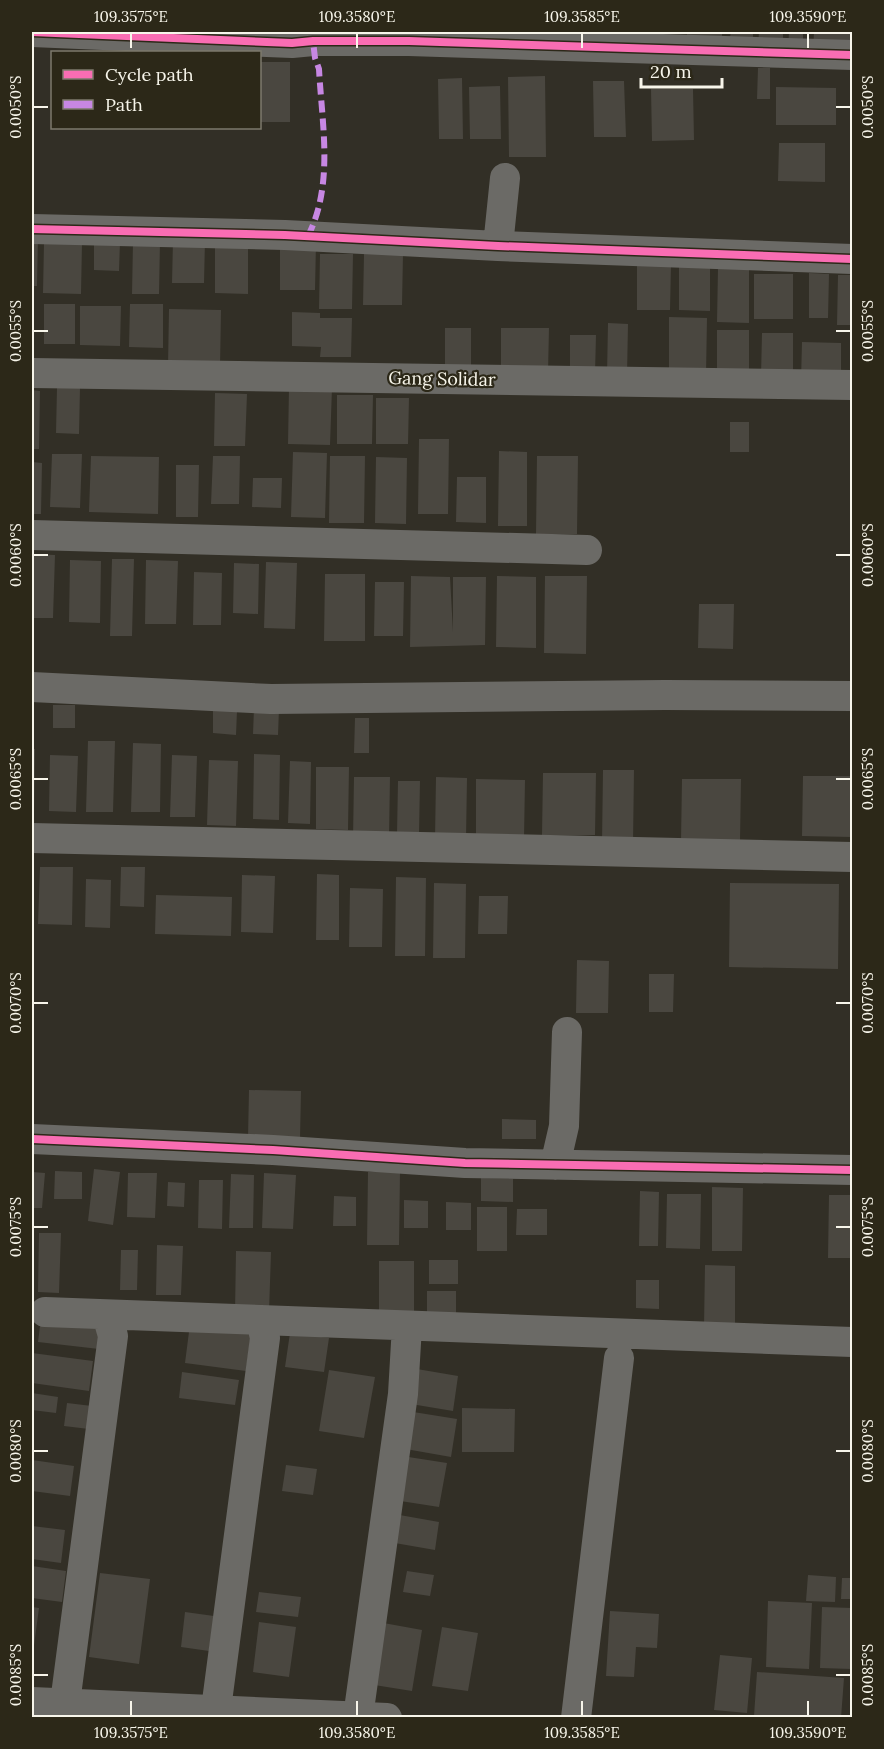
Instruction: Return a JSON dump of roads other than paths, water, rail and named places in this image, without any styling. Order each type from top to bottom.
[{"type":"street","points":[[32,32],[292,43],[409,41],[852,55]]},
{"type":"street","points":[[498,246],[505,178]]},
{"type":"street","points":[[32,229],[274,235],[852,260]]},
{"type":"street","name":"Gang Solidar","points":[[32,373],[852,385]]},
{"type":"street","points":[[32,535],[587,550]]},
{"type":"street","points":[[32,687],[271,699],[665,695],[852,696]]},
{"type":"street","points":[[32,838],[852,857]]},
{"type":"street","points":[[555,1165],[564,1126],[567,1032]]},
{"type":"street","points":[[32,1139],[273,1150],[465,1163],[852,1170]]},
{"type":"street","points":[[45,1312],[852,1342]]},
{"type":"street","points":[[65,1703],[113,1336],[107,1315]]},
{"type":"street","points":[[216,1709],[265,1338],[261,1320]]},
{"type":"street","points":[[358,1717],[403,1394],[407,1326]]},
{"type":"street","points":[[576,1718],[619,1358]]},
{"type":"street","points":[[32,1702],[387,1718]]}]
